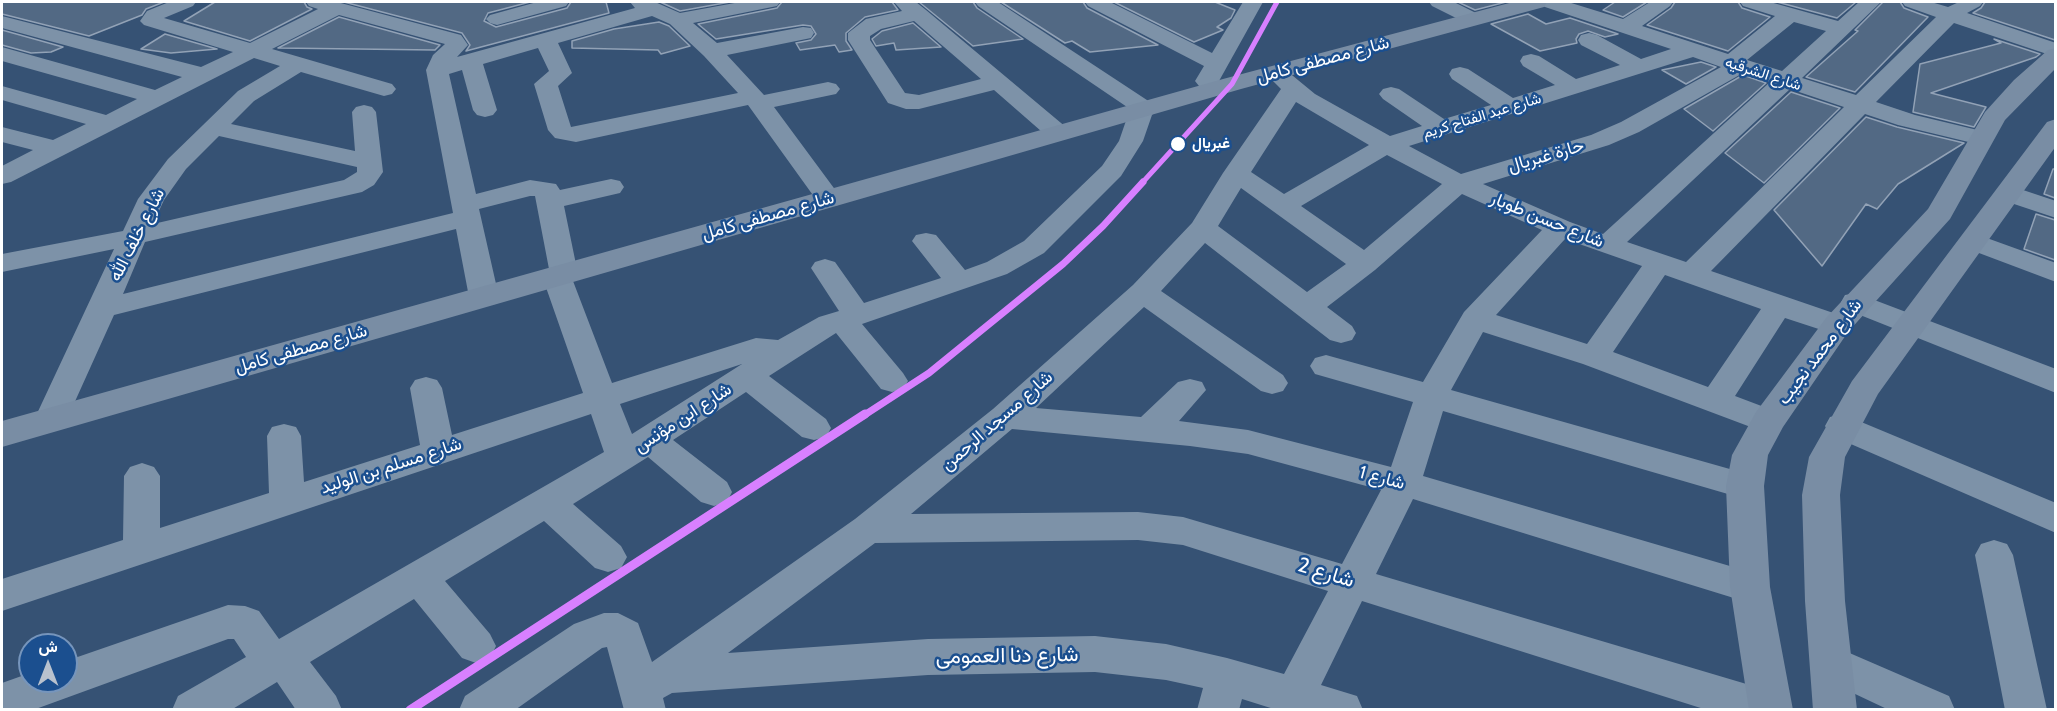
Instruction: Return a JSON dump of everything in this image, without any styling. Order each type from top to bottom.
[{"type":"main road","name":"شارع مصطفى كامل","points":[[2,434],[1143,109],[1199,94],[1284,81],[1473,19],[1536,2]]},
{"type":"main road","name":"شارع محمد نجيب","points":[[1771,710],[1750,587],[1745,486],[1750,455],[1768,421],[1846,314],[1940,213],[1994,117],[2051,62]]},
{"type":"main road","points":[[1835,710],[1825,601],[1821,495],[1827,457],[1864,389],[2008,193],[2051,141]]},
{"type":"street","points":[[186,2],[154,15],[151,21],[384,89]]},
{"type":"street","points":[[2,176],[334,7],[369,2]]},
{"type":"street","points":[[497,19],[559,2]]},
{"type":"street","points":[[677,20],[770,2]]},
{"type":"street","points":[[986,2],[1143,109]]},
{"type":"street","points":[[1095,2],[1218,64]]},
{"type":"street","points":[[1199,94],[1253,2]]},
{"type":"street","points":[[1439,2],[1473,19]]},
{"type":"street","name":"شارع الشرقيه","points":[[1549,2],[1860,105],[1925,125],[1981,138]]},
{"type":"street","points":[[1625,28],[1664,2]]},
{"type":"street","points":[[1750,2],[1841,29]]},
{"type":"street","points":[[1838,2],[1868,5]]},
{"type":"street","points":[[1912,2],[1951,14],[2051,62]]},
{"type":"street","points":[[1692,273],[1951,14],[1973,2]]},
{"type":"street","points":[[483,297],[437,70],[441,60],[545,39],[647,5],[677,20],[720,60],[756,100],[829,199]]},
{"type":"street","points":[[1607,245],[1783,80],[1868,5]]},
{"type":"street","points":[[334,7],[453,40],[462,55],[485,110]]},
{"type":"street","points":[[998,82],[919,102],[906,102],[896,98],[859,40],[858,33],[911,8],[998,82],[1058,134]]},
{"type":"street","name":"حارة غبريال","points":[[1307,307],[1365,264],[1459,183],[1600,140],[1630,127],[1735,64],[1791,14]]},
{"type":"street","points":[[2,22],[197,78],[246,96]]},
{"type":"street","points":[[2,44],[32,30]]},
{"type":"street","points":[[545,39],[561,73],[546,84],[560,130],[576,135],[828,88]]},
{"type":"street","points":[[1589,40],[1640,67]]},
{"type":"street","points":[[720,60],[808,42]]},
{"type":"street","name":"شارع عبد الفتاح كريم","points":[[1283,206],[1388,145],[1692,50]]},
{"type":"street","points":[[2,54],[158,98]]},
{"type":"street","points":[[1531,61],[1574,87]]},
{"type":"street","name":"شارع خلف الله","points":[[51,420],[151,199],[177,164],[246,96],[298,64]]},
{"type":"street","points":[[1460,74],[1511,107]]},
{"type":"street","name":"شارع حسن طوبار","points":[[1284,81],[1388,145],[1459,183],[1560,228],[1779,304],[1911,324],[2055,382]]},
{"type":"street","name":"شارع مسجد الرحمن","points":[[650,692],[868,529],[1005,417],[1143,292],[1203,228],[1236,173],[1284,81]]},
{"type":"street","points":[[2,93],[109,123]]},
{"type":"street","points":[[1391,94],[1442,129]]},
{"type":"street","name":"شارع ابن مؤنس","points":[[193,710],[637,449],[807,336],[850,317],[960,282],[997,267],[1034,247],[1081,204],[1117,163],[1131,141],[1143,109]]},
{"type":"street","points":[[2,263],[133,237],[353,186],[369,176],[364,112]]},
{"type":"street","points":[[214,128],[369,162]]},
{"type":"street","points":[[2,134],[56,149]]},
{"type":"street","points":[[1236,173],[1365,264]]},
{"type":"street","points":[[549,201],[611,187]]},
{"type":"street","points":[[100,309],[466,212],[536,188],[547,190],[561,275],[601,397],[637,449],[714,492]]},
{"type":"street","points":[[2008,193],[2055,210]]},
{"type":"street","points":[[1203,228],[1341,333]]},
{"type":"street","points":[[1295,694],[1403,483],[1431,397],[1475,319],[1560,228]]},
{"type":"street","points":[[926,241],[960,282]]},
{"type":"street","points":[[1973,241],[2055,273]]},
{"type":"street","points":[[1594,357],[1659,262]]},
{"type":"street","points":[[825,268],[850,317],[892,381]]},
{"type":"street","points":[[1143,292],[1272,382]]},
{"type":"street","points":[[1715,402],[1779,304]]},
{"type":"street","points":[[1475,319],[1594,357],[1768,421]]},
{"type":"street","name":"شارع مسلم بن الوليد","points":[[2,595],[756,348],[769,348],[782,353]]},
{"type":"street","points":[[1326,366],[1745,486]]},
{"type":"street","points":[[747,376],[814,428]]},
{"type":"street","points":[[426,388],[438,451]]},
{"type":"street","points":[[1149,430],[1190,390]]},
{"type":"street","name":"شارع 1","points":[[1005,417],[1149,430],[1248,442],[1403,483],[1750,587]]},
{"type":"street","points":[[1842,426],[2055,519]]},
{"type":"street","points":[[284,436],[287,501]]},
{"type":"street","points":[[141,549],[142,476]]},
{"type":"street","points":[[547,502],[608,557]]},
{"type":"street","name":"شارع 2","points":[[868,529],[1138,526],[1183,531],[1771,710]]},
{"type":"street","points":[[1994,555],[2026,710]]},
{"type":"street","points":[[418,577],[476,646]]},
{"type":"street","points":[[78,675],[228,622],[245,623],[321,710]]},
{"type":"street","points":[[480,710],[588,636],[604,630],[618,630],[624,635],[650,692]]},
{"type":"street","name":"شارع دنا العمومى","points":[[650,692],[928,657],[1095,654],[1166,662],[1223,693],[1295,694],[1342,710]]},
{"type":"street","points":[[1831,663],[1934,710]]},
{"type":"street","points":[[2,702],[27,693]]},
{"type":"building","points":[[2,2],[164,2],[146,9],[142,15],[89,36],[2,14]]},
{"type":"building","points":[[215,2],[304,2],[312,9],[250,41],[184,21]]},
{"type":"building","points":[[344,2],[530,2],[488,13],[484,21],[496,27],[567,8],[571,2],[606,2],[609,13],[466,51],[470,45],[462,33]]},
{"type":"building","points":[[660,2],[730,2],[680,11]]},
{"type":"building","points":[[782,2],[892,2],[898,10],[865,17],[846,33],[846,41],[852,50],[839,52],[835,45],[800,50],[796,43],[811,40],[816,34],[811,26],[803,25],[716,39],[698,24],[777,8]]},
{"type":"building","points":[[919,2],[973,2],[977,8],[1023,39],[973,46]]},
{"type":"building","points":[[1001,2],[1083,2],[1087,8],[1158,45],[1090,52],[1072,41],[1065,43]]},
{"type":"building","points":[[1114,2],[1215,2],[1235,10],[1231,18],[1217,27],[1223,30],[1194,42]]},
{"type":"building","points":[[1458,2],[1506,2],[1475,10]]},
{"type":"building","points":[[1615,2],[1647,2],[1623,17],[1603,10]]},
{"type":"building","points":[[1675,2],[1738,2],[1742,8],[1770,17],[1728,51],[1647,25],[1671,8]]},
{"type":"building","points":[[1777,2],[1856,2],[1837,18]]},
{"type":"building","points":[[1883,2],[1900,2],[1904,8],[1928,17],[1855,92],[1806,77],[1858,31],[1855,30]]},
{"type":"building","points":[[1985,2],[2055,2],[2055,40],[1973,13]]},
{"type":"building","points":[[1528,14],[1546,24],[1570,18],[1618,34],[1605,37],[1588,31],[1579,34],[1576,39],[1577,43],[1540,51],[1491,24]]},
{"type":"building","points":[[339,17],[440,45],[435,50],[278,48]]},
{"type":"building","points":[[659,22],[669,26],[690,46],[661,54],[658,50],[572,48],[572,41],[614,29]]},
{"type":"building","points":[[913,23],[941,47],[896,50],[894,43],[876,46],[872,39],[882,31]]},
{"type":"building","points":[[2,30],[63,47],[51,52],[31,53],[2,45]]},
{"type":"building","points":[[165,34],[217,49],[171,53],[141,49]]},
{"type":"building","points":[[1994,39],[2040,54],[1931,93],[1986,107],[1974,127],[1913,112],[1920,64],[2001,43]]},
{"type":"building","points":[[1701,62],[1716,67],[1686,84],[1662,70]]},
{"type":"building","points":[[1743,75],[1766,83],[1713,131],[1684,109]]},
{"type":"building","points":[[1791,92],[1840,108],[1764,183],[1725,153]]},
{"type":"building","points":[[1866,117],[1964,143],[1898,184],[1877,209],[1866,204],[1822,266],[1774,210]]},
{"type":"building","points":[[2053,169],[2055,169],[2055,198],[2044,194]]},
{"type":"building","points":[[2036,214],[2055,220],[2055,260],[2024,249]]},
{"type":"transit line","points":[[410,710],[929,373],[1063,264],[1103,226],[1232,84],[1277,2]]},
{"type":"place","name":"غبريال","points":[[1178,144]]}]
